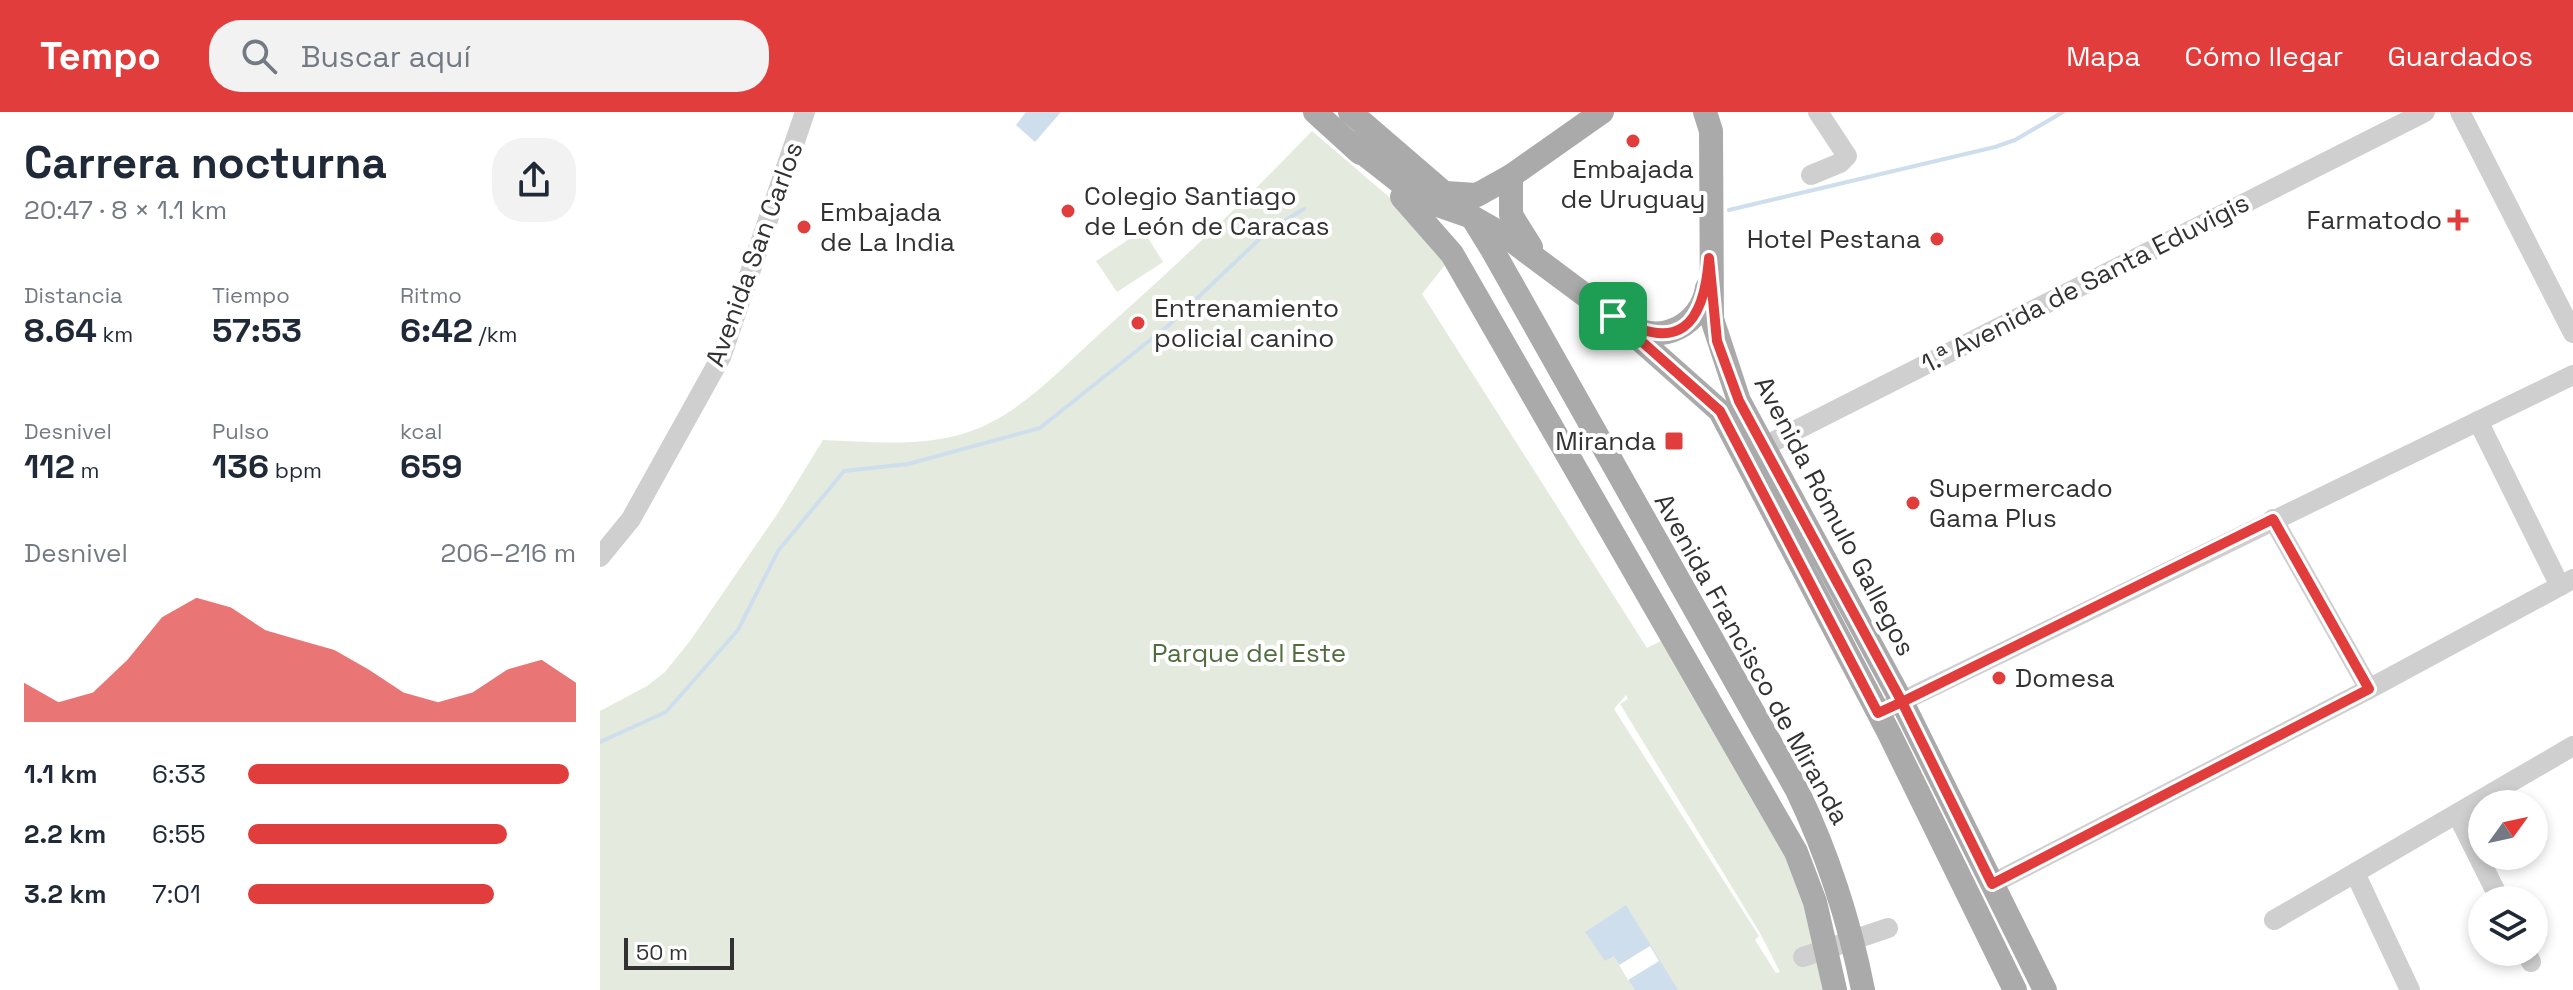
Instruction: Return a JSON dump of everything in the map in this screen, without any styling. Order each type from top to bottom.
[{"type":"main road","points":[[1315,112],[1349,142],[1430,226],[1452,254],[1796,852],[1815,902],[1835,990]]},
{"type":"main road","name":"Avenida Francisco de Miranda","points":[[1350,112],[1472,217],[1519,296],[1797,790],[1825,848],[1840,891],[1863,990]]},
{"type":"main road","points":[[1445,193],[1477,195],[1511,176],[1602,112]]},
{"type":"main road","name":"Avenida Rómulo Gallegos","points":[[1709,118],[1709,258],[1717,341],[1755,451],[1878,713],[2015,990]]},
{"type":"main road","name":"Avenida Rómulo Gallegos","points":[[1349,142],[1423,200],[1472,217],[1507,237],[1613,316],[1720,411],[1755,451],[1902,702],[2045,990]]},
{"type":"main road","points":[[1511,176],[1510,206],[1516,229],[1562,278]]},
{"type":"main road","points":[[1613,316],[1647,334],[1686,325],[1703,304],[1709,258]]},
{"type":"main road","points":[[1519,296],[1521,285],[1531,275],[1541,272],[1562,278]]},
{"type":"street","name":"Avenida San Carlos","points":[[600,557],[631,519],[721,357],[805,112]]},
{"type":"street","points":[[1811,175],[1840,163],[1847,156],[1818,112]]},
{"type":"street","name":"1.ª Avenida de Santa Eduvigis","points":[[1755,451],[2425,112]]},
{"type":"street","points":[[2460,112],[2573,333]]},
{"type":"street","points":[[1878,713],[2573,375]]},
{"type":"street","points":[[1992,884],[2369,689],[2567,582],[2478,421]]},
{"type":"street","points":[[2273,519],[2369,689]]},
{"type":"street","points":[[2274,920],[2573,746]]},
{"type":"street","points":[[2457,814],[2493,886]]},
{"type":"street","points":[[2355,873],[2410,990]]},
{"type":"street","points":[[1803,957],[1888,928]]},
{"type":"green space","name":"Parque del Este","points":[[1312,131],[1388,196],[1449,260],[1422,294],[1647,648],[1665,639],[1792,854],[1828,990],[600,990],[600,711],[647,686],[665,672],[690,641],[778,513],[823,440],[918,442],[956,436],[1008,413],[1053,377],[1151,288]],"holes":[[[1626,695],[1628,699],[1620,704],[1760,933],[1780,972],[1776,973],[1755,940],[1759,936],[1614,709]]]},
{"type":"green space","points":[[1143,230],[1163,262],[1117,292],[1096,261]]},
{"type":"water","points":[[1026,112],[1061,112],[1035,142],[1016,125]]},
{"type":"water","points":[[1626,905],[1678,990],[1635,990],[1614,956],[1605,961],[1585,932]]},
{"type":"pier","points":[[1650,946],[1659,961],[1628,980],[1619,965]]},
{"type":"waterway","points":[[1729,210],[1995,147],[2015,140],[2063,112]]},
{"type":"waterway","points":[[600,742],[666,712],[738,630],[778,551],[844,471],[908,464],[1040,428],[1169,325],[1269,230],[1304,209]]},
{"type":"place","name":"Embajada de Uruguay","points":[[1633,141]]},
{"type":"place","name":"Colegio Santiago de León de Caracas","points":[[1068,211]]},
{"type":"place","name":"Farmatodo","points":[[2458,220]]},
{"type":"place","name":"Embajada de La India","points":[[804,227]]},
{"type":"place","name":"Hotel Pestana","points":[[1937,239]]},
{"type":"place","name":"Entrenamiento policial canino","points":[[1138,323]]},
{"type":"place","name":"Miranda","points":[[1674,441]]},
{"type":"place","name":"Supermercado Gama Plus","points":[[1913,503]]},
{"type":"place","name":"Domesa","points":[[1999,678]]},
{"type":"route","points":[[1613,316],[1647,334],[1686,325],[1703,304],[1709,258],[1712,319],[1739,401],[1902,702],[2273,519],[2369,689],[1992,884],[1902,702],[1878,713],[1756,473],[1720,411],[1613,316]]}]
